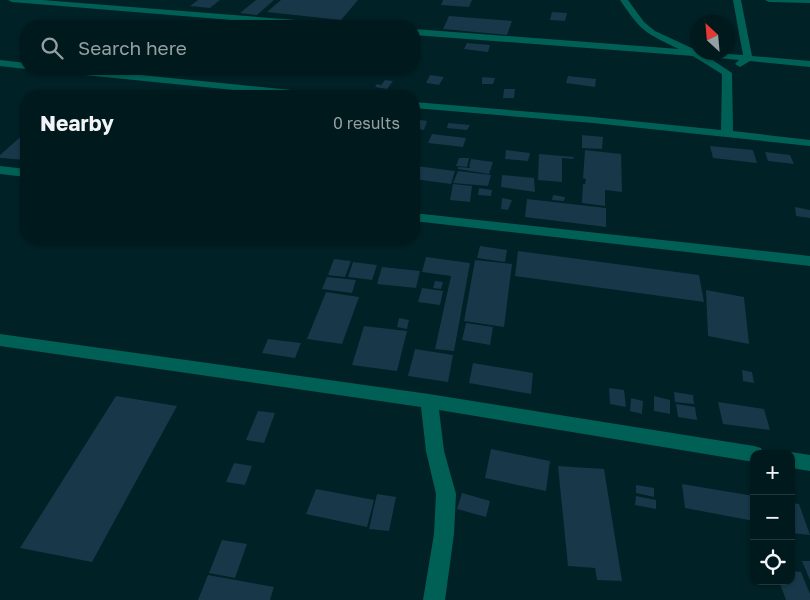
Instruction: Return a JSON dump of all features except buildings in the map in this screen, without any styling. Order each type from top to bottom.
[{"type":"street","points":[[12,0],[260,20]]},
{"type":"street","points":[[624,0],[641,24],[652,33],[690,51]]},
{"type":"street","points":[[737,0],[748,58]]},
{"type":"street","points":[[770,0],[810,1]]},
{"type":"street","points":[[420,32],[690,53]]},
{"type":"street","points":[[735,57],[810,64]]},
{"type":"street","points":[[727,73],[748,58]]},
{"type":"street","points":[[706,60],[727,73]]},
{"type":"street","points":[[0,63],[20,65]]},
{"type":"street","points":[[727,73],[727,134]]},
{"type":"street","points":[[114,75],[263,90]]},
{"type":"street","points":[[420,106],[593,120],[810,143]]},
{"type":"street","points":[[0,170],[20,172]]},
{"type":"street","points":[[420,218],[810,261]]},
{"type":"street","points":[[0,340],[429,401],[750,453]]},
{"type":"street","points":[[429,401],[435,451],[446,494],[444,534],[434,600]]},
{"type":"street","points":[[795,461],[810,463]]}]
